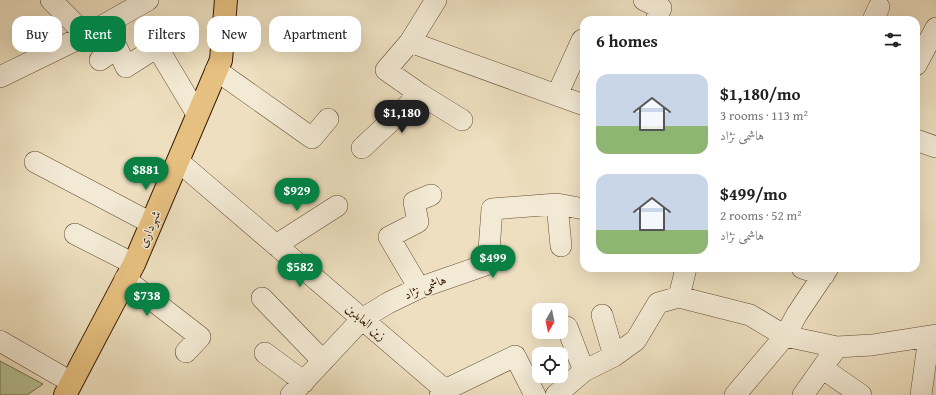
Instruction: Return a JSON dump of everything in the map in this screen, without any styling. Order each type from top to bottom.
[{"type":"main road","name":"شهرداری","points":[[63,390],[130,271],[221,60],[226,0]]},
{"type":"street","points":[[51,0],[70,19]]},
{"type":"street","points":[[120,16],[148,0]]},
{"type":"street","points":[[436,0],[410,42],[386,70],[420,94],[462,120]]},
{"type":"street","points":[[644,0],[661,8],[658,16]]},
{"type":"street","points":[[920,58],[936,29]]},
{"type":"street","points":[[410,42],[580,104]]},
{"type":"street","points":[[0,77],[70,43]]},
{"type":"street","points":[[557,95],[580,44]]},
{"type":"street","points":[[100,60],[117,48],[126,67],[157,47],[197,114]]},
{"type":"street","points":[[216,70],[312,138],[328,119]]},
{"type":"street","points":[[362,148],[420,94]]},
{"type":"street","points":[[920,141],[936,147]]},
{"type":"street","name":"زین العابدین","points":[[178,161],[362,319],[442,392]]},
{"type":"street","points":[[35,162],[151,223]]},
{"type":"street","points":[[419,288],[389,237],[418,222],[414,202],[431,195]]},
{"type":"street","points":[[557,204],[561,246]]},
{"type":"street","name":"هاشمی نژاد","points":[[298,388],[362,319],[388,303],[419,288],[488,264],[492,209],[557,204],[580,208]]},
{"type":"street","points":[[276,245],[337,206]]},
{"type":"street","points":[[75,234],[130,271],[200,337],[186,352]]},
{"type":"street","points":[[679,297],[685,272]]},
{"type":"street","points":[[735,395],[785,336],[797,314],[825,272]]},
{"type":"street","points":[[556,395],[584,371],[614,356],[636,340],[658,303],[679,297],[750,315],[785,336],[837,348],[932,347],[922,395]]},
{"type":"street","points":[[262,298],[323,361]]},
{"type":"street","points":[[602,314],[614,356]]},
{"type":"street","points":[[568,330],[584,371]]},
{"type":"street","points":[[0,341],[63,390]]},
{"type":"street","points":[[803,395],[837,348]]},
{"type":"street","points":[[265,353],[298,388]]},
{"type":"street","points":[[442,392],[516,356],[536,395]]},
{"type":"street","points":[[822,368],[861,395]]},
{"type":"green space","points":[[0,361],[43,384],[27,395],[0,395]]}]
